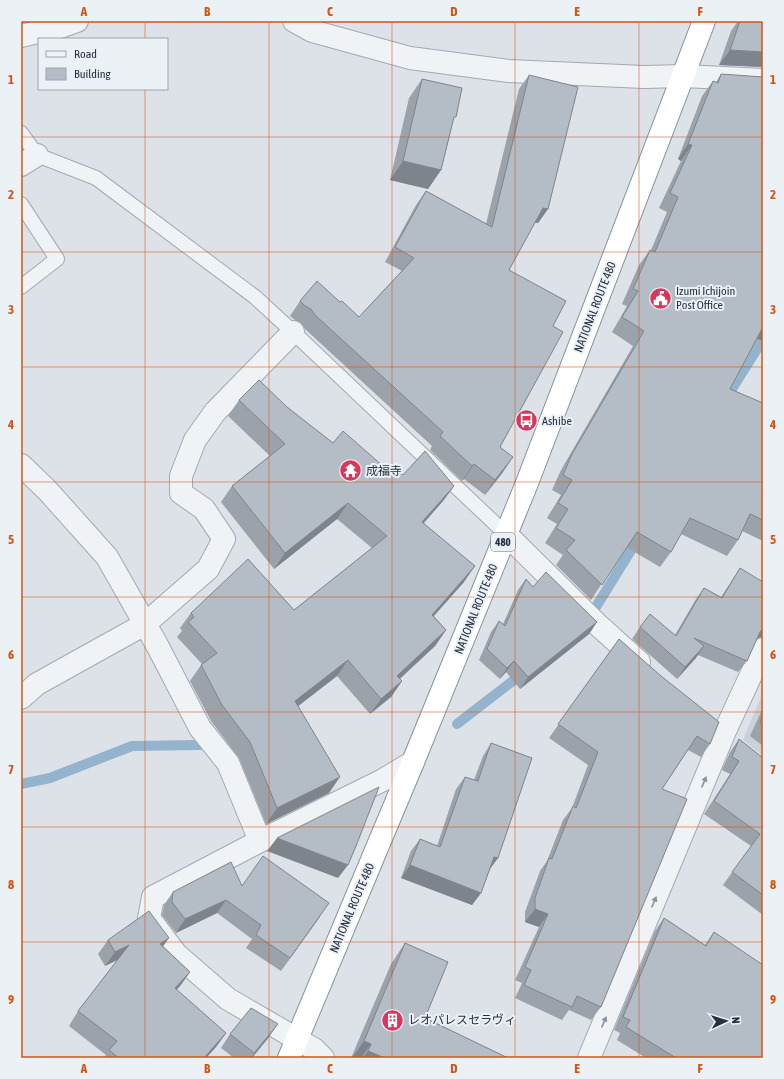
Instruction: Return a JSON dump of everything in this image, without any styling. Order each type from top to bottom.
[{"type":"highway","name":"NATIONAL ROUTE 480","points":[[293,1048],[413,762],[527,483],[704,21]]},
{"type":"street","points":[[21,36],[63,26],[77,21]]},
{"type":"street","points":[[294,21],[312,30],[403,56],[509,71],[644,77],[684,76],[763,80]]},
{"type":"street","points":[[21,698],[37,684],[145,624],[208,569],[224,539],[204,509],[181,493],[181,476],[195,440],[215,412],[293,332]]},
{"type":"street","points":[[21,465],[47,490],[107,557],[158,645],[200,728],[228,763],[260,841]]},
{"type":"street","points":[[506,534],[598,625],[654,675]]},
{"type":"street","points":[[589,1058],[725,732],[763,648]]},
{"type":"street","points":[[707,717],[743,746]]},
{"type":"street","points":[[323,1058],[314,1049],[293,1048],[228,999],[176,954],[149,918],[153,897],[260,841],[384,780],[413,762]]},
{"type":"lane","points":[[21,133],[29,160],[96,178],[255,297],[506,534]]},
{"type":"lane","points":[[21,204],[56,260],[21,287]]},
{"type":"shaded area","points":[[763,692],[763,756],[743,740]]},
{"type":"building","points":[[740,21],[763,21],[763,52],[730,50]]},
{"type":"building","points":[[721,74],[763,77],[763,327],[730,389],[763,403],[763,520],[750,514],[738,540],[690,518],[671,552],[637,532],[602,585],[566,550],[575,540],[556,528],[568,509],[558,503],[572,480],[563,475],[572,454],[644,331],[622,317],[638,291],[633,289],[650,250],[655,252],[678,197],[670,193],[692,145],[688,144],[713,81],[718,83]]},
{"type":"building","points":[[529,75],[578,87],[548,209],[543,208],[509,270],[566,301],[553,326],[563,332],[500,447],[513,457],[495,480],[474,464],[472,466],[440,436],[443,432],[315,315],[311,309],[300,301],[317,281],[359,317],[414,258],[395,247],[426,191],[492,227]]},
{"type":"building","points":[[422,79],[462,88],[456,117],[454,117],[441,170],[403,161]]},
{"type":"building","points":[[259,380],[287,407],[333,443],[343,431],[392,474],[396,469],[403,475],[425,451],[454,486],[422,522],[475,566],[432,615],[446,630],[397,676],[402,681],[381,699],[348,660],[295,701],[340,777],[277,808],[250,742],[222,705],[201,665],[217,653],[188,622],[194,617],[191,613],[248,559],[294,610],[387,536],[348,503],[285,553],[232,486],[285,444],[239,400]]},
{"type":"building","points":[[740,568],[763,582],[763,628],[747,661],[694,638],[704,646],[685,667],[640,627],[650,614],[676,636],[704,588],[722,598]]},
{"type":"building","points":[[546,572],[597,622],[528,677],[514,661],[507,668],[487,649],[499,621],[505,626],[526,579],[533,587]]},
{"type":"building","points":[[619,639],[661,676],[719,722],[710,744],[697,736],[662,789],[687,799],[601,1007],[577,996],[572,1007],[524,985],[531,970],[525,967],[548,914],[535,909],[535,898],[549,858],[552,859],[573,806],[576,808],[598,752],[558,724]]},
{"type":"building","points":[[763,715],[763,726],[760,723]]},
{"type":"building","points":[[739,739],[763,758],[763,895],[732,872],[760,834],[714,801],[739,761],[732,757]]},
{"type":"building","points":[[491,743],[532,758],[498,858],[494,857],[481,893],[410,865],[420,839],[440,847],[465,777],[478,781]]},
{"type":"building","points":[[379,787],[348,865],[277,838]]},
{"type":"building","points":[[263,856],[329,903],[290,958],[256,935],[261,925],[226,900],[185,919],[172,902],[173,892],[231,862],[242,886]]},
{"type":"building","points":[[149,911],[169,938],[160,944],[190,972],[175,988],[226,1033],[204,1058],[119,1058],[109,1050],[117,1041],[78,1011],[129,945],[115,952],[108,940]]},
{"type":"building","points":[[664,918],[706,946],[714,932],[763,965],[763,1058],[676,1058],[626,1027],[630,1020],[623,1017]]},
{"type":"building","points":[[405,943],[448,962],[425,1018],[508,1058],[385,1058],[368,1051],[371,1044],[364,1041]]},
{"type":"building","points":[[251,1008],[278,1024],[254,1053],[230,1034]]},
{"type":"waterway","points":[[725,400],[762,341],[763,336]]},
{"type":"waterway","points":[[594,610],[638,539]]},
{"type":"waterway","points":[[457,724],[523,673]]},
{"type":"waterway","points":[[21,784],[50,778],[132,746],[200,745]]},
{"type":"place","name":"Izumi Ichijoin Post Office","points":[[660,298]]},
{"type":"place","name":"Ashibe","points":[[527,421]]},
{"type":"place","name":"成福寺","points":[[351,471]]},
{"type":"place","name":"レオパレスセラヴィ","points":[[392,1020]]}]
